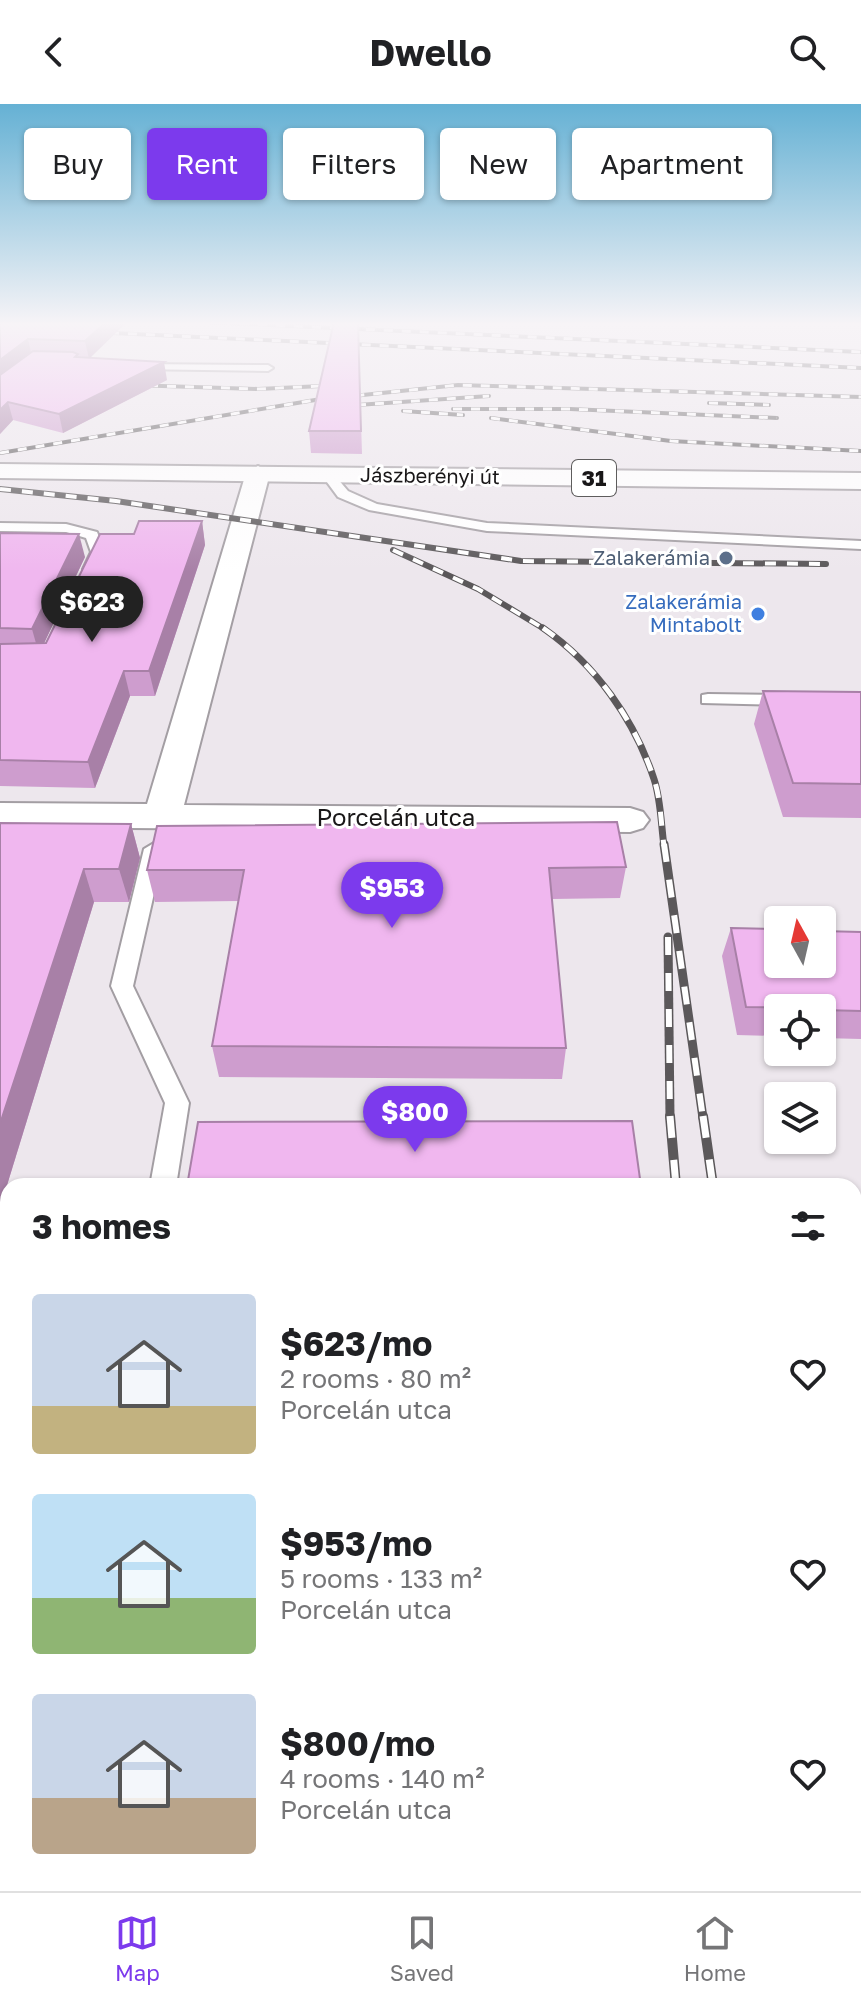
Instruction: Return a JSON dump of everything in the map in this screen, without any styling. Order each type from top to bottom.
[{"type":"street","name":"Jászberényi út","points":[[0,471],[861,481]]},
{"type":"street","points":[[162,816],[258,473]]},
{"type":"street","name":"Porcelán utca","points":[[0,815],[630,820]]},
{"type":"lane","points":[[327,474],[343,494],[374,507],[487,527],[857,545],[861,560]]},
{"type":"lane","points":[[0,527],[66,528],[92,535],[98,552],[85,580]]},
{"type":"lane","points":[[708,699],[815,700]]},
{"type":"lane","points":[[162,816],[122,986],[177,1103],[164,1178]]},
{"type":"building","points":[[22,405],[76,405],[59,414]]},
{"type":"building","points":[[315,405],[360,405],[361,431],[309,431]]},
{"type":"building","points":[[139,521],[202,521],[149,671],[124,671],[88,762],[0,760],[0,644],[46,643],[100,534],[134,534]]},
{"type":"building","points":[[0,533],[79,534],[32,629],[0,628]]},
{"type":"building","points":[[763,691],[861,692],[861,784],[793,783]]},
{"type":"building","points":[[617,822],[626,867],[549,868],[566,1048],[212,1046],[244,870],[147,870],[157,826]]},
{"type":"building","points":[[0,823],[131,824],[119,869],[84,869],[0,1124]]},
{"type":"building","points":[[731,928],[764,929],[764,978],[836,978],[836,931],[861,932],[861,1011],[836,1010],[836,994],[764,994],[764,1007],[746,1007]]},
{"type":"building","points":[[632,1121],[640,1178],[188,1178],[198,1122]]},
{"type":"railway","points":[[0,453],[283,405]]},
{"type":"railway","points":[[453,409],[570,409],[777,418]]},
{"type":"railway","points":[[403,411],[463,415]]},
{"type":"railway","points":[[491,418],[671,441],[861,451]]},
{"type":"railway","points":[[0,489],[116,501],[521,561],[826,564]]},
{"type":"railway","points":[[393,550],[478,589],[544,629]]},
{"type":"railway","points":[[544,629],[596,676],[636,735],[656,787],[664,846]]},
{"type":"railway","points":[[664,844],[703,1118]]},
{"type":"railway","points":[[668,937],[670,1118]]},
{"type":"railway","points":[[670,1116],[675,1178]]},
{"type":"railway","points":[[703,1116],[712,1178]]},
{"type":"place","name":"Zalakerámia","points":[[726,558]]},
{"type":"place","name":"Zalakerámia Mintabolt","points":[[758,614]]}]
